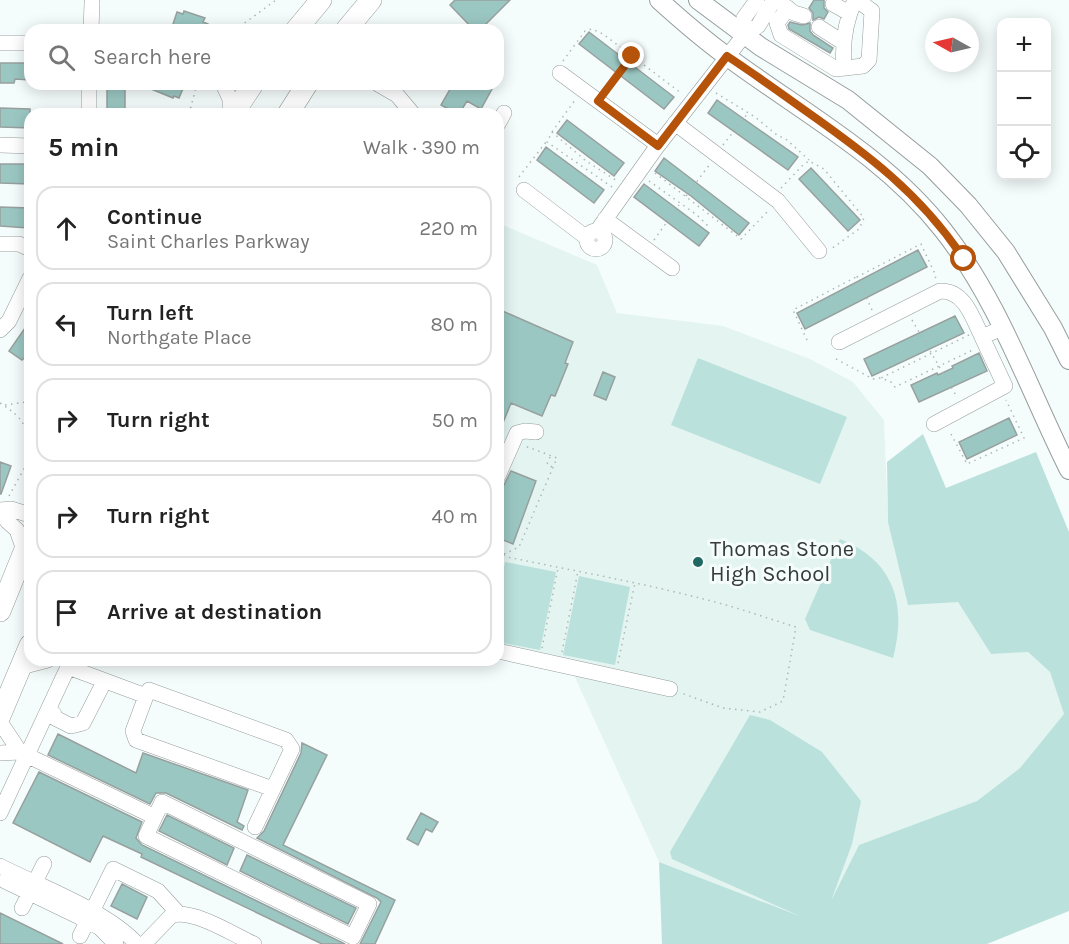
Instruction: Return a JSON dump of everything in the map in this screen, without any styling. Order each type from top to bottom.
[{"type":"highway","points":[[301,24],[321,0]]},
{"type":"highway","points":[[351,24],[371,0]]},
{"type":"highway","points":[[235,108],[249,90]]},
{"type":"highway","points":[[292,108],[303,90]]},
{"type":"highway","points":[[0,611],[24,551]]},
{"type":"highway","points":[[0,716],[24,660]]},
{"type":"main road","points":[[659,0],[727,56],[860,148],[902,185],[943,230],[971,271],[1002,328],[1069,470]]},
{"type":"main road","points":[[698,0],[745,34],[848,100],[930,166],[968,205],[1006,252],[1053,328],[1069,360]]},
{"type":"street","points":[[745,34],[744,18],[757,0]]},
{"type":"street","points":[[91,24],[92,3]]},
{"type":"street","points":[[787,5],[777,23],[781,35],[836,69],[863,66],[869,60],[872,11],[854,4],[833,4]]},
{"type":"street","points":[[844,67],[844,43],[854,4]]},
{"type":"street","points":[[597,229],[675,123],[745,34],[787,5]]},
{"type":"street","points":[[819,27],[844,43]]},
{"type":"street","points":[[0,43],[24,43]]},
{"type":"street","points":[[561,68],[582,89],[658,146]]},
{"type":"street","points":[[88,108],[89,90]]},
{"type":"street","points":[[226,90],[231,108]]},
{"type":"street","points":[[388,90],[397,95],[408,108]]},
{"type":"street","points":[[675,123],[778,201],[824,251]]},
{"type":"street","points":[[0,146],[24,146]]},
{"type":"street","points":[[521,183],[597,229],[647,250],[672,268]]},
{"type":"street","points":[[0,244],[24,246]]},
{"type":"street","points":[[0,330],[9,321],[24,290]]},
{"type":"street","points":[[839,342],[940,291],[951,292],[962,299],[977,339],[1005,386],[934,424]]},
{"type":"street","points":[[977,339],[1002,328]]},
{"type":"street","points":[[504,463],[518,433],[536,432]]},
{"type":"street","points":[[24,513],[11,509],[0,510],[24,540]]},
{"type":"street","points":[[504,652],[670,689]]},
{"type":"street","points":[[21,667],[25,666]]},
{"type":"street","points":[[64,666],[146,696]]},
{"type":"street","points":[[0,813],[23,753],[51,713],[68,668]]},
{"type":"street","points":[[51,713],[55,718],[71,726],[83,723],[104,682]]},
{"type":"street","points":[[255,827],[292,749],[286,740],[149,690],[133,731],[136,740],[273,789]]},
{"type":"street","points":[[0,722],[23,753]]},
{"type":"street","points":[[0,753],[23,753],[155,817]]},
{"type":"street","points":[[162,802],[369,904],[353,937],[146,836],[155,817],[162,802]]},
{"type":"street","points":[[22,908],[44,864]]},
{"type":"street","points":[[0,866],[32,888],[124,932],[137,944]]},
{"type":"street","points":[[80,936],[113,869],[158,891],[178,913]]},
{"type":"street","points":[[0,878],[32,888]]},
{"type":"street","points":[[144,944],[172,915],[178,913],[196,917],[254,944]]},
{"type":"street","points":[[89,916],[116,944]]},
{"type":"path","points":[[243,24],[276,0]]},
{"type":"path","points":[[561,68],[585,31],[592,29],[603,34],[684,95]]},
{"type":"path","points":[[598,101],[632,56]]},
{"type":"path","points":[[706,83],[718,95],[787,140],[809,161],[824,169],[864,218],[859,228],[824,251]]},
{"type":"path","points":[[521,183],[582,89]]},
{"type":"path","points":[[191,108],[195,90]]},
{"type":"path","points":[[720,149],[748,113]]},
{"type":"path","points":[[552,132],[562,138],[586,161],[618,181]]},
{"type":"path","points":[[547,142],[613,188]]},
{"type":"path","points":[[686,196],[714,158]]},
{"type":"path","points":[[778,191],[809,161]]},
{"type":"path","points":[[649,169],[741,239],[773,204]]},
{"type":"path","points":[[644,178],[663,189],[710,228]]},
{"type":"path","points":[[647,250],[680,205]]},
{"type":"path","points":[[807,340],[793,310],[921,244],[935,274],[936,293]]},
{"type":"path","points":[[857,277],[878,322]]},
{"type":"path","points":[[911,319],[957,397]]},
{"type":"path","points":[[836,360],[873,379],[881,378],[930,354],[977,339]]},
{"type":"path","points":[[881,378],[891,382],[895,387],[940,366],[977,339]]},
{"type":"path","points":[[951,434],[967,464],[1024,438],[1005,399]]},
{"type":"path","points":[[1,404],[24,402]]},
{"type":"path","points":[[1,404],[16,413],[24,425]]},
{"type":"path","points":[[504,554],[519,547],[557,458],[518,443]]},
{"type":"path","points":[[986,450],[988,454]]},
{"type":"path","points":[[551,456],[547,464],[553,467]]},
{"type":"path","points":[[0,510],[24,468]]},
{"type":"path","points":[[504,555],[726,605],[796,627],[783,701],[760,712],[723,708],[670,689]]},
{"type":"path","points":[[542,651],[558,568]]},
{"type":"path","points":[[561,655],[578,570]]},
{"type":"path","points":[[618,667],[635,583]]},
{"type":"shaded area","name":"Thomas Stone High School","points":[[504,226],[597,265],[617,313],[723,326],[810,359],[853,382],[884,420],[888,522],[958,602],[991,654],[1028,652],[1050,672],[1064,714],[1020,768],[977,801],[859,845],[823,930],[659,862],[574,675],[504,659]]},
{"type":"shaded area","points":[[698,358],[847,417],[820,484],[671,425]]},
{"type":"shaded area","points":[[923,434],[946,488],[1036,452],[1069,532],[1069,911],[987,944],[662,944],[659,862],[802,917],[672,859],[670,852],[750,715],[770,720],[822,752],[861,801],[852,844],[831,901],[859,845],[977,801],[1020,768],[1064,714],[1050,672],[1028,652],[991,654],[958,602],[908,605],[888,522],[887,462]]},
{"type":"shaded area","points":[[840,539],[859,548],[873,559],[885,572],[892,587],[897,603],[898,620],[893,658],[810,630],[805,619]]},
{"type":"shaded area","points":[[505,562],[556,572],[540,650],[504,643]]},
{"type":"shaded area","points":[[579,576],[630,587],[615,665],[563,655]]},
{"type":"building","points":[[455,0],[510,0],[486,24],[468,24],[450,5]]},
{"type":"building","points":[[814,0],[824,0],[824,8],[828,12],[824,19],[819,17],[813,20],[813,13],[809,8]]},
{"type":"building","points":[[184,11],[205,18],[203,22],[208,24],[173,24],[177,12],[183,14]]},
{"type":"building","points":[[790,22],[802,25],[810,23],[810,31],[813,35],[833,48],[830,53],[789,29]]},
{"type":"building","points":[[589,32],[674,97],[664,109],[579,44]]},
{"type":"building","points":[[0,63],[24,63],[24,80],[15,79],[14,83],[0,83]]},
{"type":"building","points":[[107,90],[125,90],[125,108],[107,108]]},
{"type":"building","points":[[154,90],[182,90],[179,98],[174,96],[173,98]]},
{"type":"building","points":[[450,90],[491,90],[482,108],[467,101],[463,108],[446,108],[441,105]]},
{"type":"building","points":[[717,100],[798,157],[788,170],[708,113]]},
{"type":"building","points":[[0,108],[24,109],[24,128],[0,127]]},
{"type":"building","points":[[567,120],[624,163],[614,176],[557,133]]},
{"type":"building","points":[[546,147],[604,190],[594,203],[537,160]]},
{"type":"building","points":[[664,158],[749,223],[739,235],[691,196],[655,171]]},
{"type":"building","points":[[0,164],[24,164],[24,184],[0,183]]},
{"type":"building","points":[[811,168],[860,220],[848,231],[799,179]]},
{"type":"building","points":[[644,184],[709,233],[699,246],[634,197]]},
{"type":"building","points":[[0,207],[24,208],[24,228],[0,226]]},
{"type":"building","points":[[918,250],[927,267],[805,329],[797,313]]},
{"type":"building","points":[[504,312],[573,342],[565,363],[568,364],[555,396],[551,395],[542,416],[511,403],[504,420]]},
{"type":"building","points":[[955,316],[964,333],[872,376],[864,359]]},
{"type":"building","points":[[24,330],[24,358],[22,360],[9,351]]},
{"type":"building","points":[[979,353],[987,371],[919,402],[911,385],[953,368],[952,366]]},
{"type":"building","points":[[603,372],[615,377],[606,400],[594,395]]},
{"type":"building","points":[[1009,418],[1017,435],[967,459],[959,442]]},
{"type":"building","points":[[0,462],[11,466],[1,494],[0,494]]},
{"type":"building","points":[[511,471],[536,481],[513,544],[504,540],[504,485]]},
{"type":"building","points":[[58,734],[136,773],[143,753],[248,790],[237,822],[244,826],[242,830],[166,793],[156,793],[150,804],[48,755]]},
{"type":"building","points":[[302,743],[327,755],[283,845],[395,900],[375,944],[360,944],[381,902],[377,898],[257,838],[264,831],[301,753]]},
{"type":"building","points":[[39,772],[142,822],[136,838],[142,845],[345,944],[322,944],[141,857],[142,854],[103,836],[90,862],[13,823]]},
{"type":"building","points":[[421,813],[438,822],[432,832],[426,829],[418,845],[407,839]]},
{"type":"building","points":[[167,815],[234,848],[227,865],[159,831]]},
{"type":"building","points":[[247,855],[356,908],[348,924],[240,871]]},
{"type":"building","points":[[122,884],[147,897],[137,919],[111,906]]},
{"type":"building","points":[[0,913],[63,944],[0,944]]},
{"type":"place","name":"Thomas Stone High School","points":[[698,562]]},
{"type":"route","points":[[632,56],[598,101],[658,146],[727,56],[881,165],[925,209],[964,259]]}]
